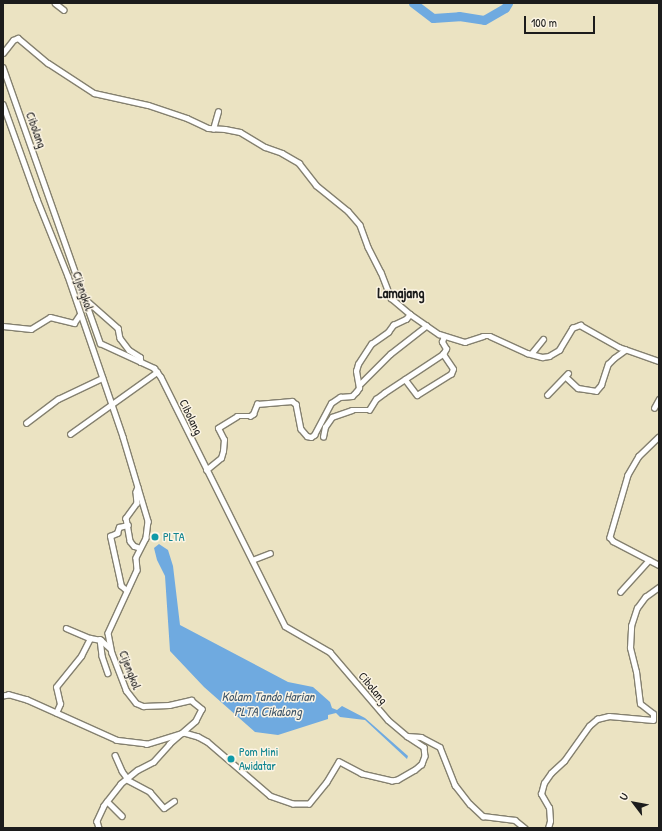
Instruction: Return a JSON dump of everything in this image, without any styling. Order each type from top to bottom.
[{"type":"street","points":[[55,3],[64,10]]},
{"type":"street","points":[[3,53],[13,40],[18,38],[48,63],[94,93],[139,102],[187,118],[208,128],[240,132],[265,147],[282,153],[299,163],[316,185],[348,211],[360,225],[368,247],[381,272],[391,298],[426,326],[444,336],[465,342],[483,336],[490,336],[529,354],[542,357],[554,353],[562,345],[572,328],[580,325],[625,350],[659,361]]},
{"type":"street","name":"Cibolang","points":[[3,67],[100,343],[141,362],[157,372],[285,626],[330,652],[365,691],[376,708],[407,736],[425,748],[424,760],[415,770],[398,780],[386,781],[362,774],[339,762],[322,789],[306,805],[275,800],[207,742],[184,734]]},
{"type":"street","name":"Cijengkol","points":[[3,104],[68,276],[112,404],[148,521],[146,538],[136,558],[137,570],[108,633],[112,649],[126,690],[136,703],[143,706],[169,705],[190,700],[202,707],[199,718],[184,734]]},
{"type":"street","points":[[213,129],[218,112]]},
{"type":"street","points":[[84,298],[118,328],[120,338],[129,350],[140,357],[141,362]]},
{"type":"street","points":[[3,326],[31,329],[50,317],[74,323],[80,314]]},
{"type":"street","points":[[359,385],[356,371],[362,356],[371,344],[388,332],[393,325],[406,319],[410,314]]},
{"type":"street","points":[[206,470],[221,458],[224,440],[218,428],[230,419],[239,415],[250,416],[257,404],[292,401],[296,404],[301,430],[304,434],[311,437],[316,433],[331,403],[340,397],[352,396],[359,388],[359,385],[390,354],[426,326]]},
{"type":"street","points":[[323,437],[325,427],[332,417],[352,410],[369,410],[376,399],[444,354],[446,349],[442,342],[444,336]]},
{"type":"street","points":[[529,354],[543,338]]},
{"type":"street","points":[[547,395],[567,375],[578,388],[596,391],[601,385],[608,364],[625,350]]},
{"type":"street","points":[[405,379],[417,395],[451,374],[453,369],[444,354]]},
{"type":"street","points":[[70,434],[138,383],[157,372]]},
{"type":"street","points":[[26,423],[58,399],[102,378]]},
{"type":"street","points":[[654,408],[659,398]]},
{"type":"street","points":[[659,437],[639,456],[628,475],[610,539],[659,565]]},
{"type":"street","name":"Cijengkol","points":[[128,525],[126,518],[137,503],[136,492],[138,487]]},
{"type":"street","points":[[127,591],[121,586],[110,536],[117,533],[119,527],[128,525],[130,541],[134,546],[140,548]]},
{"type":"street","points":[[252,560],[270,553]]},
{"type":"street","points":[[620,592],[649,560]]},
{"type":"street","points":[[548,828],[550,821],[549,808],[541,794],[544,783],[551,773],[568,756],[588,726],[597,719],[609,716],[653,720],[653,714],[640,704],[636,672],[630,648],[631,626],[637,608],[645,597],[659,587]]},
{"type":"street","points":[[66,628],[90,638],[100,639],[112,649]]},
{"type":"street","points":[[56,714],[60,704],[56,687],[81,656],[90,638]]},
{"type":"street","points":[[100,639],[102,656],[108,673]]},
{"type":"street","points":[[3,696],[9,695],[27,700],[116,740],[147,744],[184,734]]},
{"type":"street","points":[[99,828],[96,822],[107,801],[127,778],[154,762],[170,744],[184,734]]},
{"type":"street","points":[[407,736],[422,737],[440,747],[455,785],[470,804],[483,816],[515,820],[525,828]]},
{"type":"street","points":[[114,755],[127,778],[150,792],[164,808],[174,801]]},
{"type":"street","points":[[107,801],[122,816]]},
{"type":"water","name":"Kolam Tando Harian PLTA Cikalong","points":[[159,544],[168,550],[173,566],[180,625],[288,682],[313,687],[330,702],[332,708],[337,710],[342,706],[365,718],[408,756],[407,759],[365,720],[340,717],[336,713],[328,715],[328,719],[278,735],[255,732],[204,687],[170,651],[165,576],[157,560],[154,548]]},
{"type":"waterway","points":[[413,3],[433,18],[459,16],[484,20],[505,8],[508,3]]},
{"type":"place","name":"PLTA","points":[[155,537]]},
{"type":"place","name":"Pom Mini Awidatar","points":[[231,759]]},
{"type":"district","name":"Lamajang","points":[[401,293]]}]
